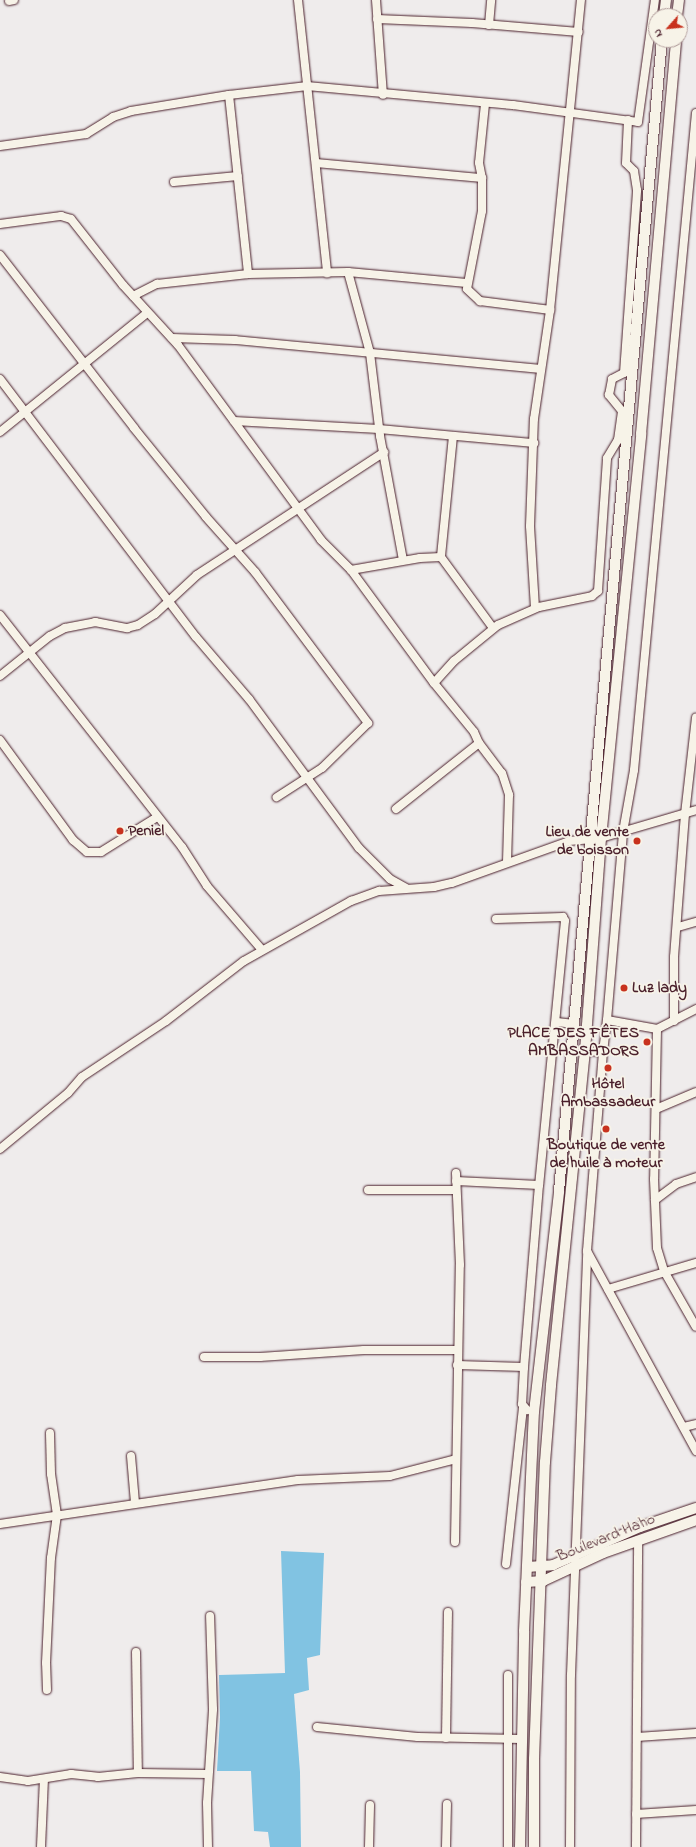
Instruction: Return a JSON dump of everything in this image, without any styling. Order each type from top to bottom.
[{"type":"main road","points":[[520,1847],[526,1582],[534,1412],[559,1191],[623,437],[661,48]]},
{"type":"main road","points":[[534,1847],[533,1792],[543,1581],[542,1545],[551,1385],[585,1051],[601,838],[639,449],[675,48]]},
{"type":"main road","name":"Boulevard Haho","points":[[526,1582],[543,1581],[575,1559],[696,1508]]},
{"type":"main road","points":[[684,1512],[692,1521]]},
{"type":"main road","name":"Boulevard Haho","points":[[527,1567],[543,1568],[560,1561],[575,1559],[638,1540],[692,1521]]},
{"type":"main road","points":[[542,1545],[560,1561]]},
{"type":"main road","points":[[542,1598],[555,1574]]},
{"type":"street","points":[[298,0],[327,273]]},
{"type":"street","points":[[376,0],[384,95]]},
{"type":"street","points":[[489,25],[491,0]]},
{"type":"street","points":[[535,608],[530,526],[534,418],[540,369],[550,310],[564,164],[572,114],[581,0]]},
{"type":"street","points":[[0,146],[86,134],[120,114],[229,95],[307,86],[384,95],[485,104],[638,122],[655,0]]},
{"type":"street","points":[[377,19],[489,25],[579,32]]},
{"type":"street","points":[[229,95],[248,274]]},
{"type":"street","points":[[485,104],[479,163],[482,178],[482,211],[466,283],[470,295],[480,302],[550,310]]},
{"type":"street","points":[[570,1847],[575,1559],[587,1251],[623,832],[634,770],[696,113]]},
{"type":"street","points":[[434,683],[454,662],[493,628],[535,608],[592,596],[598,591],[607,458],[623,437],[622,411],[610,395],[612,379],[624,373],[637,190],[634,171],[626,163],[628,120]]},
{"type":"street","points":[[316,163],[482,178]]},
{"type":"street","points":[[174,182],[238,176]]},
{"type":"street","points":[[0,224],[61,216],[71,219],[147,313],[172,338],[321,540],[351,570],[434,683],[474,732],[479,743],[502,773],[508,788],[507,862]]},
{"type":"street","points":[[0,254],[206,517],[236,548],[368,723],[337,755],[307,779],[276,797]]},
{"type":"street","points":[[133,296],[157,284],[248,274],[348,272],[466,283]]},
{"type":"street","points":[[348,272],[363,322],[370,353],[379,429],[404,560]]},
{"type":"street","points":[[0,432],[147,313]]},
{"type":"street","points":[[172,338],[235,340],[540,369]]},
{"type":"street","points":[[0,379],[23,413],[170,600],[196,637],[249,700],[364,854],[390,879],[407,888]]},
{"type":"street","points":[[234,421],[379,429],[534,442]]},
{"type":"street","points":[[453,436],[441,557],[493,628]]},
{"type":"street","points":[[0,676],[50,636],[80,623],[95,622],[127,628],[138,625],[170,600],[182,586],[236,548],[384,452]]},
{"type":"street","points":[[351,570],[404,560],[441,557]]},
{"type":"street","points":[[0,616],[182,847],[207,886],[245,928],[262,950]]},
{"type":"street","points":[[674,1021],[674,957],[678,927],[685,814],[696,718]]},
{"type":"street","points":[[0,740],[73,840],[87,852],[101,852],[157,817]]},
{"type":"street","points":[[396,808],[479,743]]},
{"type":"street","points":[[0,1149],[68,1093],[82,1077],[166,1021],[244,961],[365,895],[407,888],[434,887],[452,883],[569,841],[601,838],[696,810]]},
{"type":"street","points":[[496,919],[565,918],[557,1022],[539,1185],[524,1367],[523,1408],[506,1564]]},
{"type":"street","points":[[678,927],[696,922]]},
{"type":"street","points":[[607,1020],[657,1029],[696,1009]]},
{"type":"street","points":[[557,1022],[574,1024]]},
{"type":"street","points":[[657,1029],[657,1248],[664,1271],[696,1327]]},
{"type":"street","points":[[585,1051],[603,1052]]},
{"type":"street","points":[[656,1109],[696,1092]]},
{"type":"street","points":[[455,1542],[460,1265],[456,1177],[539,1185]]},
{"type":"street","points":[[656,1200],[676,1184],[696,1177]]},
{"type":"street","points":[[368,1190],[456,1190]]},
{"type":"street","points":[[587,1251],[696,1451]]},
{"type":"street","points":[[608,1289],[664,1271],[696,1263]]},
{"type":"street","points":[[204,1357],[260,1357],[364,1350],[458,1350]]},
{"type":"street","points":[[457,1365],[524,1367]]},
{"type":"street","points":[[523,1408],[534,1412]]},
{"type":"street","points":[[684,1427],[696,1424]]},
{"type":"street","points":[[47,1690],[46,1663],[51,1558],[57,1515],[51,1474],[50,1433]]},
{"type":"street","points":[[131,1456],[135,1503]]},
{"type":"street","points":[[0,1524],[57,1515],[90,1512],[135,1503],[298,1480],[390,1476],[456,1459]]},
{"type":"street","points":[[636,1847],[638,1540]]},
{"type":"street","points":[[446,1738],[448,1612]]},
{"type":"street","points":[[208,1847],[208,1774],[213,1709],[210,1616]]},
{"type":"street","points":[[136,1652],[138,1773]]},
{"type":"street","points":[[508,1675],[508,1847]]},
{"type":"street","points":[[317,1726],[446,1738],[522,1739]]},
{"type":"street","points":[[637,1737],[696,1733]]},
{"type":"street","points":[[0,1777],[20,1781],[44,1779],[71,1774],[98,1777],[138,1773],[208,1774]]},
{"type":"street","points":[[41,1847],[44,1779]]},
{"type":"street","points":[[446,1847],[447,1804]]},
{"type":"street","points":[[368,1847],[370,1805]]},
{"type":"street","points":[[636,1814],[696,1810]]},
{"type":"water","points":[[281,1551],[324,1553],[320,1655],[307,1658],[309,1690],[294,1694],[300,1772],[301,1847],[270,1847],[268,1832],[254,1831],[251,1771],[217,1771],[220,1717],[219,1675],[285,1673]]},
{"type":"place","name":"Peniel","points":[[120,831]]},
{"type":"place","name":"Lieu de vente de boisson","points":[[637,841]]},
{"type":"place","name":"Luz lady","points":[[624,988]]},
{"type":"place","name":"PLACE DES FÊTES AMBASSADORS","points":[[647,1042]]},
{"type":"place","name":"Hôtel Ambassadeur","points":[[608,1068]]},
{"type":"place","name":"Boutique de vente de huile à moteur","points":[[606,1129]]}]
